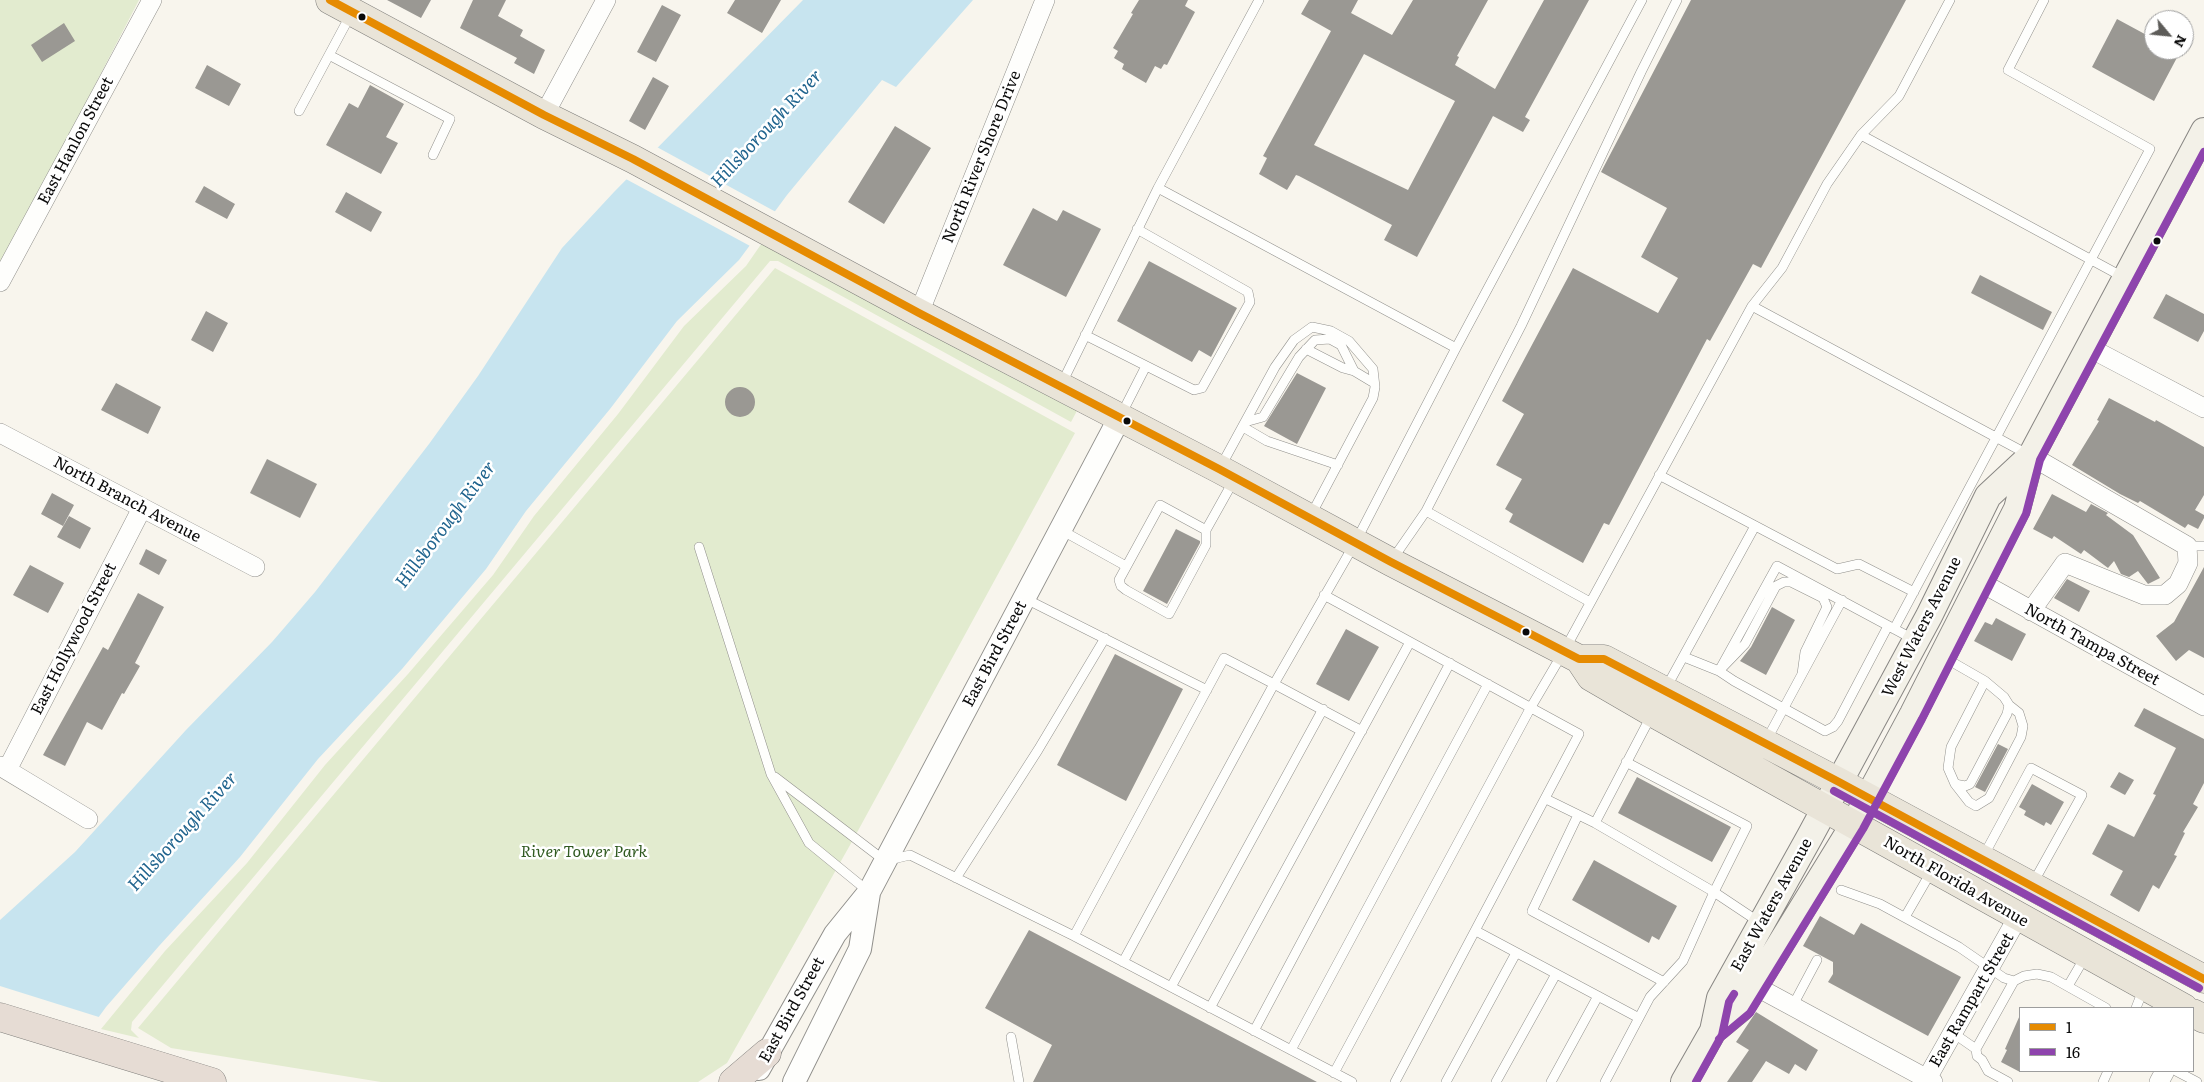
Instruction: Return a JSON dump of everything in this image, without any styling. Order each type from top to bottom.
[{"type":"highway","points":[[0,1017],[212,1082]]},
{"type":"highway","points":[[733,1082],[768,1053]]},
{"type":"main road","name":"North Florida Avenue","points":[[340,4],[544,115],[633,159],[919,313],[1061,385],[1391,562],[1571,655],[1604,659],[1658,702],[1826,808],[2018,918],[2087,955],[2140,997],[2174,1007]]},
{"type":"main road","name":"West Waters Avenue","points":[[1868,798],[2017,509],[2031,456],[2204,131]]},
{"type":"main road","name":"West Waters Avenue","points":[[1826,808],[1840,782],[1899,632],[1988,496],[2031,456]]},
{"type":"main road","name":"North Florida Avenue","points":[[1658,702],[1764,743],[1840,782],[2204,979]]},
{"type":"main road","name":"East Waters Avenue","points":[[1713,1031],[1742,1008],[1868,798]]},
{"type":"main road","name":"East Waters Avenue","points":[[1684,1082],[1713,1031],[1720,998],[1826,808]]},
{"type":"street","name":"East Hanlon Street","points":[[0,282],[152,0]]},
{"type":"street","points":[[544,115],[606,0]]},
{"type":"street","name":"North River Shore Drive","points":[[919,313],[1045,0]]},
{"type":"street","points":[[2090,348],[2204,408]]},
{"type":"street","name":"East Bird Street","points":[[752,1082],[835,934],[869,892],[1120,417]]},
{"type":"street","name":"North Branch Avenue","points":[[0,433],[255,566]]},
{"type":"street","points":[[2031,456],[2195,546],[2178,584],[2165,595],[2144,595],[2065,563],[2031,611]]},
{"type":"street","name":"East Hollywood Street","points":[[3,768],[142,508]]},
{"type":"street","name":"North Tampa Street","points":[[1980,582],[2204,706]]},
{"type":"street","points":[[3,768],[88,819]]},
{"type":"street","name":"East Bird Street","points":[[794,1082],[860,949],[869,892]]},
{"type":"street","name":"East Rampart Street","points":[[1928,1081],[1953,1032],[2018,918]]},
{"type":"street","points":[[1755,986],[1928,1081]]},
{"type":"lane","points":[[1061,385],[1158,188],[1259,0]]},
{"type":"lane","points":[[1122,962],[1274,684],[1355,542],[1456,348],[1642,0]]},
{"type":"lane","points":[[1391,562],[1426,511],[1522,326],[1641,72],[1677,0]]},
{"type":"lane","points":[[1334,1073],[1531,707],[1571,655],[1590,602],[1752,306],[1782,268],[1827,184],[1861,135],[1899,96],[1950,0]]},
{"type":"lane","points":[[1684,657],[1719,671],[1783,709],[1825,731],[1833,727],[1899,632],[1914,592],[1938,572],[1996,438],[2150,149],[2008,70],[2044,0]]},
{"type":"lane","points":[[299,112],[329,55],[340,4]]},
{"type":"lane","points":[[329,55],[450,119],[433,155]]},
{"type":"lane","points":[[1861,135],[2126,278]]},
{"type":"lane","points":[[1158,188],[1456,348]]},
{"type":"lane","points":[[1085,335],[1194,390],[1202,388],[1250,302],[1248,292],[1137,230]]},
{"type":"lane","points":[[1752,306],[2031,456]]},
{"type":"lane","points":[[1206,530],[1160,505],[1119,580],[1121,586],[1169,614],[1206,545],[1206,530],[1244,425],[1294,340],[1312,327],[1331,332],[1349,341],[1373,368],[1374,383],[1373,398],[1369,410],[1310,518]]},
{"type":"lane","points":[[1244,425],[1263,417],[1299,356],[1315,340],[1330,339],[1341,345],[1354,371]]},
{"type":"lane","points":[[1306,349],[1343,368],[1354,371],[1374,383]]},
{"type":"lane","points":[[1120,417],[1146,366]]},
{"type":"lane","points":[[1244,425],[1267,441],[1338,465]]},
{"type":"lane","points":[[1659,475],[1837,569],[1859,564],[1914,592]]},
{"type":"lane","points":[[1426,511],[1590,602]]},
{"type":"lane","points":[[1595,823],[1658,702],[1756,526]]},
{"type":"lane","points":[[1060,530],[1126,566]]},
{"type":"lane","points":[[698,547],[771,774],[809,843],[869,892]]},
{"type":"lane","points":[[1719,671],[1777,566],[1899,632]]},
{"type":"lane","points":[[1719,671],[1745,644],[1776,586],[1784,582],[1791,582],[1823,598],[1828,607],[1806,652],[1802,674]]},
{"type":"lane","points":[[1324,595],[1579,734],[1395,1082]]},
{"type":"lane","points":[[1024,598],[1207,690]]},
{"type":"lane","points":[[1764,743],[1842,600]]},
{"type":"lane","points":[[956,878],[1038,750],[1105,638]]},
{"type":"lane","points":[[1210,1008],[1410,642]]},
{"type":"lane","points":[[1942,656],[1985,681],[2004,697],[2009,705],[2019,713],[2023,726],[2021,737],[1989,798],[1976,806],[1969,802],[1956,784],[1948,768],[1951,747],[1985,681]]},
{"type":"lane","points":[[1074,936],[1224,658],[1362,731]]},
{"type":"lane","points":[[1254,1031],[1450,663]]},
{"type":"lane","points":[[1291,1050],[1488,684]]},
{"type":"lane","points":[[1956,784],[1964,786],[1970,784],[2007,714],[2009,705]]},
{"type":"lane","points":[[1171,987],[1323,709]]},
{"type":"lane","points":[[1605,1082],[1650,997],[1684,961],[1714,892],[1747,826],[1626,762]]},
{"type":"lane","points":[[1981,860],[2031,768],[2039,772],[2082,795],[2032,886]]},
{"type":"lane","points":[[771,774],[885,862],[910,855],[1074,936],[1352,1082]]},
{"type":"lane","points":[[1546,799],[1595,823],[1714,892],[1761,923]]},
{"type":"lane","points":[[1578,815],[1532,911],[1664,982]]},
{"type":"lane","points":[[1905,917],[1932,868]]},
{"type":"lane","points":[[1842,890],[1880,904],[1905,917],[1959,947],[2004,978],[2014,981]]},
{"type":"lane","points":[[1476,931],[1639,1018]]},
{"type":"lane","points":[[1446,1082],[1516,953]]},
{"type":"lane","points":[[2068,986],[2087,955]]},
{"type":"lane","points":[[1792,1007],[1817,960]]},
{"type":"lane","points":[[1496,1082],[1556,974]]},
{"type":"lane","points":[[2008,1082],[1988,1072],[1982,1060],[1977,1056],[1976,1049],[2014,981],[2024,976],[2037,974],[2051,977],[2104,1007]]},
{"type":"lane","points":[[1551,1082],[1598,996]]},
{"type":"lane","points":[[1953,1032],[1976,1049]]},
{"type":"lane","points":[[1010,1037],[1019,1082]]},
{"type":"lane","points":[[2178,1072],[2197,1082]]},
{"type":"green space","points":[[0,0],[139,0],[0,268]]},
{"type":"green space","points":[[764,240],[1079,407],[1071,422],[778,261],[770,261],[132,1022],[131,1030],[139,1038],[101,1029],[165,951],[247,863],[325,765],[408,674],[493,575],[534,516],[618,414],[684,326],[746,266]]},
{"type":"green space","name":"River Tower Park","points":[[775,268],[1075,433],[854,838],[727,1063],[698,1082],[381,1082],[171,1048],[138,1028]]},
{"type":"water","name":"Hillsborough River","points":[[803,0],[973,0],[896,87],[882,80],[787,195],[739,260],[677,321],[610,409],[526,511],[486,569],[402,669],[318,759],[240,857],[106,1007],[63,1066],[0,1082],[0,920],[75,852],[186,730],[272,642],[315,592],[429,444],[478,376],[562,248],[614,192]]},
{"type":"pier","points":[[655,146],[776,212],[752,247],[624,178]]},
{"type":"pier","points":[[0,986],[102,1018],[65,1067],[57,1082],[0,1082]]},
{"type":"building","points":[[387,0],[431,0],[421,18]]},
{"type":"building","points":[[473,0],[506,0],[498,16],[523,30],[520,36],[545,50],[534,74],[514,63],[517,58],[460,28]]},
{"type":"building","points":[[735,0],[781,0],[762,33],[727,13]]},
{"type":"building","points":[[1139,0],[1188,0],[1185,6],[1195,12],[1167,65],[1164,64],[1161,69],[1155,66],[1146,83],[1122,69],[1124,64],[1114,58],[1118,51],[1113,48]]},
{"type":"building","points":[[1309,0],[1358,0],[1351,13],[1392,35],[1413,0],[1488,0],[1457,56],[1459,57],[1455,65],[1495,89],[1544,0],[1589,0],[1525,117],[1530,120],[1523,132],[1493,116],[1417,257],[1384,240],[1392,225],[1299,176],[1296,175],[1287,190],[1259,174],[1267,158],[1263,156],[1331,31],[1301,14]],"holes":[[[1364,54],[1455,101],[1408,190],[1314,145]]]},
{"type":"building","points":[[1691,0],[1906,0],[1761,268],[1753,264],[1710,341],[1707,339],[1609,525],[1604,523],[1583,563],[1509,522],[1513,514],[1505,509],[1522,479],[1496,465],[1524,414],[1502,401],[1573,268],[1658,313],[1678,278],[1641,257],[1667,208],[1601,172]]},
{"type":"building","points":[[662,5],[681,15],[656,62],[637,52]]},
{"type":"building","points":[[2117,19],[2144,34],[2144,60],[2176,60],[2154,101],[2092,67]]},
{"type":"building","points":[[64,23],[75,41],[42,62],[31,45]]},
{"type":"building","points":[[207,65],[241,84],[229,106],[195,88]]},
{"type":"building","points":[[653,77],[669,86],[645,130],[629,121]]},
{"type":"building","points":[[370,85],[404,104],[386,137],[398,143],[381,174],[326,145],[349,103],[358,108]]},
{"type":"building","points":[[895,126],[931,148],[884,224],[848,202]]},
{"type":"building","points":[[204,186],[235,204],[227,219],[195,202]]},
{"type":"building","points":[[346,192],[382,212],[371,232],[335,212]]},
{"type":"building","points":[[1033,208],[1057,221],[1063,210],[1101,229],[1066,297],[1003,265]]},
{"type":"building","points":[[1149,261],[1237,308],[1211,357],[1199,350],[1192,362],[1117,321]]},
{"type":"building","points":[[1980,275],[2052,312],[2043,330],[1971,293]]},
{"type":"building","points":[[2166,294],[2204,314],[2204,331],[2198,342],[2153,318]]},
{"type":"building","points":[[206,311],[228,323],[213,352],[191,340]]},
{"type":"building","points":[[1297,373],[1326,388],[1297,444],[1264,426]]},
{"type":"building","points":[[116,383],[161,407],[148,434],[101,410]]},
{"type":"building","points":[[740,387],[751,391],[755,402],[751,413],[740,417],[729,413],[725,402],[729,391]]},
{"type":"building","points":[[2109,398],[2155,422],[2156,420],[2204,447],[2204,495],[2195,510],[2204,515],[2204,518],[2198,529],[2188,524],[2185,528],[2140,501],[2138,503],[2120,494],[2072,465],[2099,421],[2097,420]]},
{"type":"building","points":[[267,459],[317,484],[300,518],[250,493]]},
{"type":"building","points":[[52,493],[74,505],[63,526],[41,514]]},
{"type":"building","points":[[2052,494],[2086,512],[2091,504],[2108,513],[2106,515],[2133,535],[2160,578],[2148,584],[2138,571],[2129,577],[2121,574],[2114,561],[2108,568],[2084,550],[2081,554],[2054,536],[2052,539],[2033,529]]},
{"type":"building","points":[[69,516],[91,528],[80,549],[57,537]]},
{"type":"building","points":[[1176,529],[1200,541],[1200,543],[1167,604],[1143,591]]},
{"type":"building","points":[[146,549],[167,560],[159,575],[139,564]]},
{"type":"building","points":[[30,565],[64,583],[48,613],[13,595]]},
{"type":"building","points":[[2204,567],[2204,658],[2189,650],[2176,661],[2156,636],[2174,622]]},
{"type":"building","points":[[2067,579],[2090,591],[2079,612],[2054,598]]},
{"type":"building","points":[[138,593],[164,607],[135,663],[140,666],[124,694],[122,693],[102,730],[87,722],[65,766],[43,755],[103,647],[108,650]]},
{"type":"building","points":[[1772,607],[1795,620],[1766,675],[1740,661],[1751,647]]},
{"type":"building","points":[[1996,618],[2026,634],[2012,661],[1974,641],[1985,622],[1992,625]]},
{"type":"building","points":[[1346,629],[1379,647],[1349,701],[1316,684]]},
{"type":"building","points":[[1115,654],[1183,689],[1126,801],[1057,765]]},
{"type":"building","points":[[2144,708],[2204,739],[2204,783],[2193,804],[2198,807],[2183,832],[2185,833],[2174,855],[2177,856],[2159,889],[2153,885],[2139,912],[2110,895],[2123,871],[2092,854],[2108,824],[2134,837],[2156,795],[2153,794],[2176,748],[2134,726]]},
{"type":"building","points":[[1998,744],[2008,749],[1985,792],[1975,787]]},
{"type":"building","points":[[2119,772],[2134,780],[2125,795],[2110,787]]},
{"type":"building","points":[[1637,777],[1731,827],[1712,862],[1618,813]]},
{"type":"building","points":[[2032,784],[2064,802],[2051,825],[2046,822],[2044,826],[2024,815],[2026,811],[2019,807]]},
{"type":"building","points":[[1594,860],[1677,906],[1659,940],[1652,936],[1649,943],[1572,900]]},
{"type":"building","points":[[1820,916],[1854,935],[1861,923],[1961,977],[1928,1036],[1828,982],[1833,974],[1833,962],[1803,946]]},
{"type":"building","points":[[1029,930],[1317,1082],[1033,1082],[1052,1045],[985,1008]]},
{"type":"building","points":[[1756,1012],[1818,1050],[1806,1071],[1795,1064],[1789,1074],[1766,1061],[1752,1082],[1727,1082],[1749,1050],[1736,1042]]},
{"type":"building","points":[[2019,1017],[2019,1071],[2001,1062],[2007,1050],[2005,1049]]},
{"type":"transit line","name":"1","points":[[330,0],[544,115],[633,159],[919,313],[1219,469],[1391,562],[1579,659],[1604,659],[1839,782],[2204,979]]},
{"type":"transit line","name":"16","points":[[1719,1039],[1750,1013],[1863,829],[1922,719],[2026,514],[2040,460],[2204,152]]},
{"type":"transit line","name":"16","points":[[1834,791],[2199,988]]},
{"type":"transit line","name":"16","points":[[1696,1082],[1722,1035],[1729,1002],[1734,994]]}]
